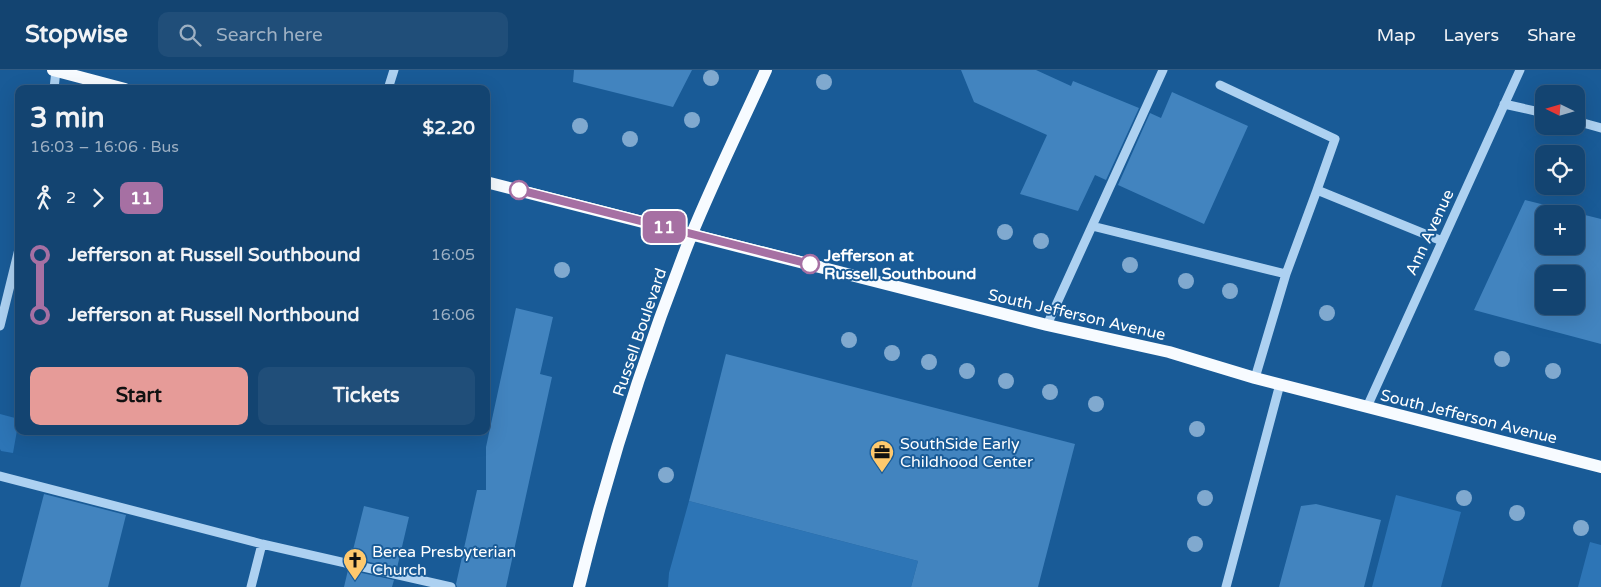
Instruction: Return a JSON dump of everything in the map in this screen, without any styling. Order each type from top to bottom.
[{"type":"main road","points":[[55,70],[110,85]]},
{"type":"main road","name":"Russell Boulevard","points":[[579,587],[636,386],[692,234],[766,70]]},
{"type":"main road","name":"South Jefferson Avenue","points":[[490,183],[1048,325],[1170,352],[1254,378],[1601,467]]},
{"type":"street","points":[[54,85],[55,70]]},
{"type":"street","points":[[389,85],[394,70]]},
{"type":"street","points":[[1048,325],[1163,70]]},
{"type":"street","name":"Ann Avenue","points":[[1367,407],[1520,70]]},
{"type":"street","points":[[1220,85],[1335,139],[1286,274],[1254,378]]},
{"type":"street","points":[[1504,104],[1535,111]]},
{"type":"street","points":[[1585,124],[1601,128]]},
{"type":"street","points":[[1317,190],[1442,240]]},
{"type":"street","points":[[1092,226],[1286,274]]},
{"type":"street","points":[[0,326],[15,265]]},
{"type":"street","points":[[1226,587],[1280,384]]},
{"type":"street","points":[[0,476],[262,544],[451,587]]},
{"type":"street","points":[[251,587],[262,544]]},
{"type":"shaded area","points":[[0,414],[15,418],[16,435],[13,453],[1,451]]},
{"type":"shaded area","points":[[1396,495],[1461,512],[1441,587],[1372,587]]},
{"type":"shaded area","points":[[689,501],[918,561],[911,587],[668,587],[669,573]]},
{"type":"shaded area","points":[[1590,542],[1601,545],[1601,587],[1578,587]]},
{"type":"building","points":[[574,70],[692,70],[673,107],[573,82]]},
{"type":"building","points":[[961,70],[1036,70],[1071,86],[1073,81],[1139,108],[1106,180],[1095,175],[1078,211],[1020,194],[1047,135],[974,102]]},
{"type":"building","points":[[1172,92],[1248,126],[1204,224],[1118,185],[1150,113],[1161,118]]},
{"type":"building","points":[[1525,200],[1545,205],[1535,205],[1535,255],[1585,255],[1585,215],[1601,219],[1601,344],[1474,310]]},
{"type":"building","points":[[516,308],[553,317],[540,374],[552,377],[506,587],[457,587],[456,584],[477,490],[486,490],[486,447]]},
{"type":"building","name":"SouthSide Early Childhood Center","points":[[726,354],[1075,444],[1038,587],[911,587],[918,561],[689,501]]},
{"type":"building","points":[[44,494],[126,515],[108,587],[20,587]]},
{"type":"building","points":[[1316,504],[1381,520],[1364,587],[1279,587],[1301,506]]},
{"type":"building","points":[[364,506],[409,517],[397,568],[351,558]]},
{"type":"building","points":[[348,570],[394,580],[392,587],[344,587]]},
{"type":"bus line","name":"11","points":[[519,190],[810,264]]},
{"type":"place","name":"Jefferson at Russell Southbound","points":[[810,264]]},
{"type":"place","name":"SouthSide Early Childhood Center","points":[[882,473]]},
{"type":"place","name":"Berea Presbyterian Church","points":[[355,581]]}]
